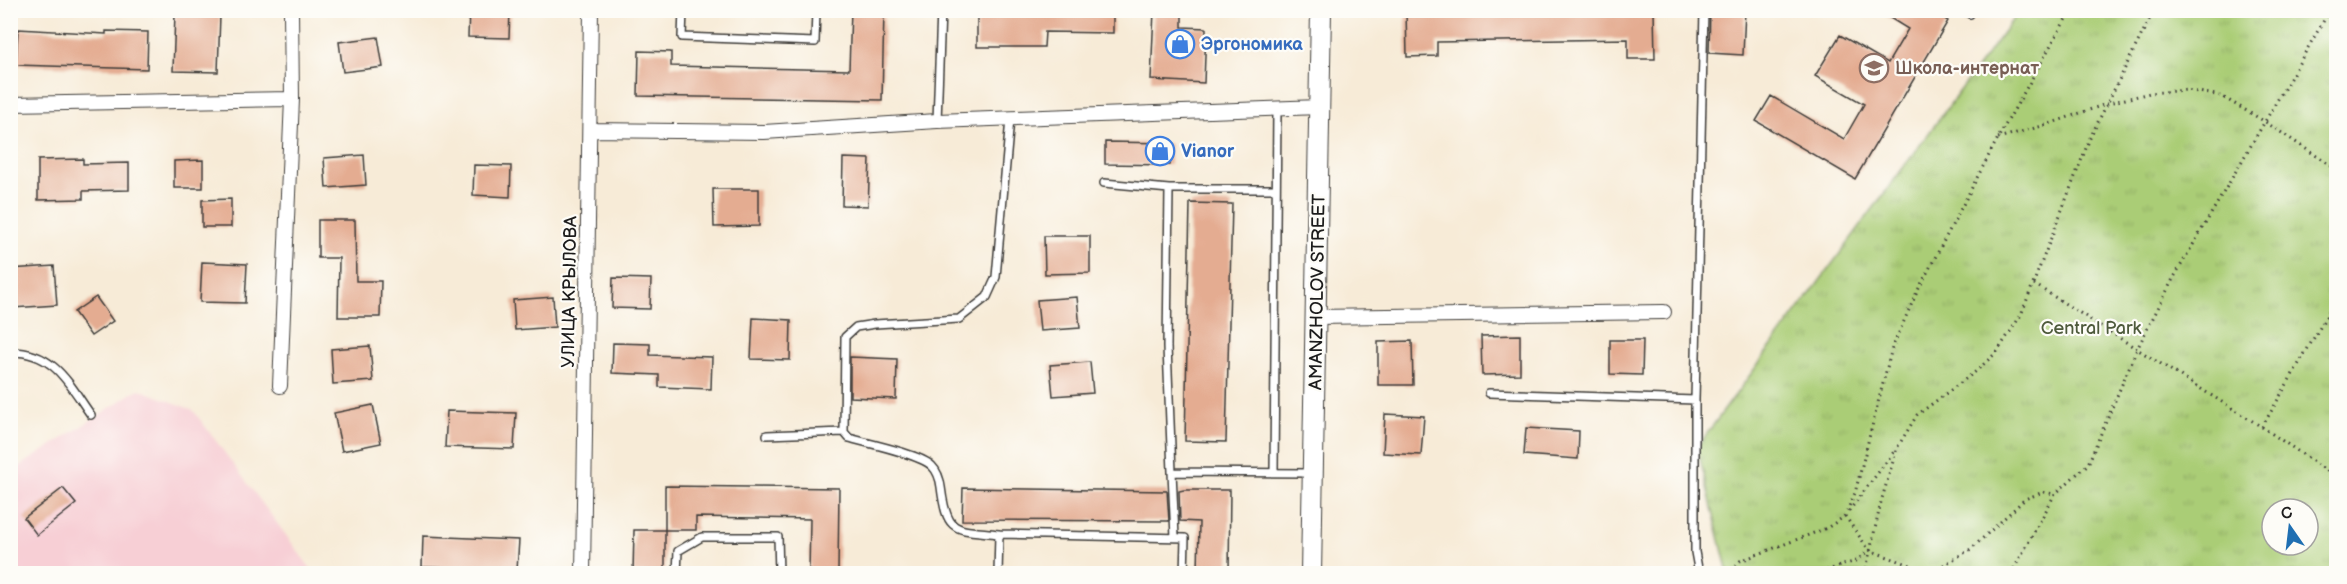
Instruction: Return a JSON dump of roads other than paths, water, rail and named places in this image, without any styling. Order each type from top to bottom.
[{"type":"main road","name":"AMANZHOLOV STREET","points":[[1311,573],[1321,10]]},
{"type":"street","points":[[280,386],[292,99],[291,10]]},
{"type":"street","name":"УЛИЦА КРЫЛОВА","points":[[583,573],[591,10]]},
{"type":"street","points":[[10,104],[292,99]]},
{"type":"street","points":[[590,130],[764,132],[937,121],[1320,107]]},
{"type":"street","points":[[1316,317],[1664,312]]},
{"type":"lane","points":[[683,10],[682,37],[815,42],[816,10]]},
{"type":"lane","points":[[937,121],[941,10]]},
{"type":"lane","points":[[1699,573],[1695,552],[1695,400],[1704,10]]},
{"type":"lane","points":[[1274,473],[1277,109]]},
{"type":"lane","points":[[1010,119],[996,277],[987,297],[959,318],[856,327],[845,337],[844,432],[849,438],[920,459],[932,466],[940,477],[946,518],[953,526],[962,530],[999,534],[1185,538],[1184,573]]},
{"type":"lane","points":[[1104,183],[1169,189],[1276,189]]},
{"type":"lane","points":[[1169,189],[1167,347],[1175,537]]},
{"type":"lane","points":[[10,352],[38,355],[52,364],[91,415]]},
{"type":"lane","points":[[1489,393],[1695,400]]},
{"type":"lane","points":[[767,435],[844,432]]},
{"type":"lane","points":[[1172,472],[1314,473]]},
{"type":"lane","points":[[998,573],[999,534]]},
{"type":"lane","points":[[677,573],[678,551],[702,537],[778,537],[779,573]]},
{"type":"place","name":"Эргономика","points":[[1180,44]]},
{"type":"place","name":"Школа-интернат","points":[[1874,68]]},
{"type":"place","name":"Vianor","points":[[1160,151]]},
{"type":"park label","name":"Central Park","points":[[2091,328]]}]
